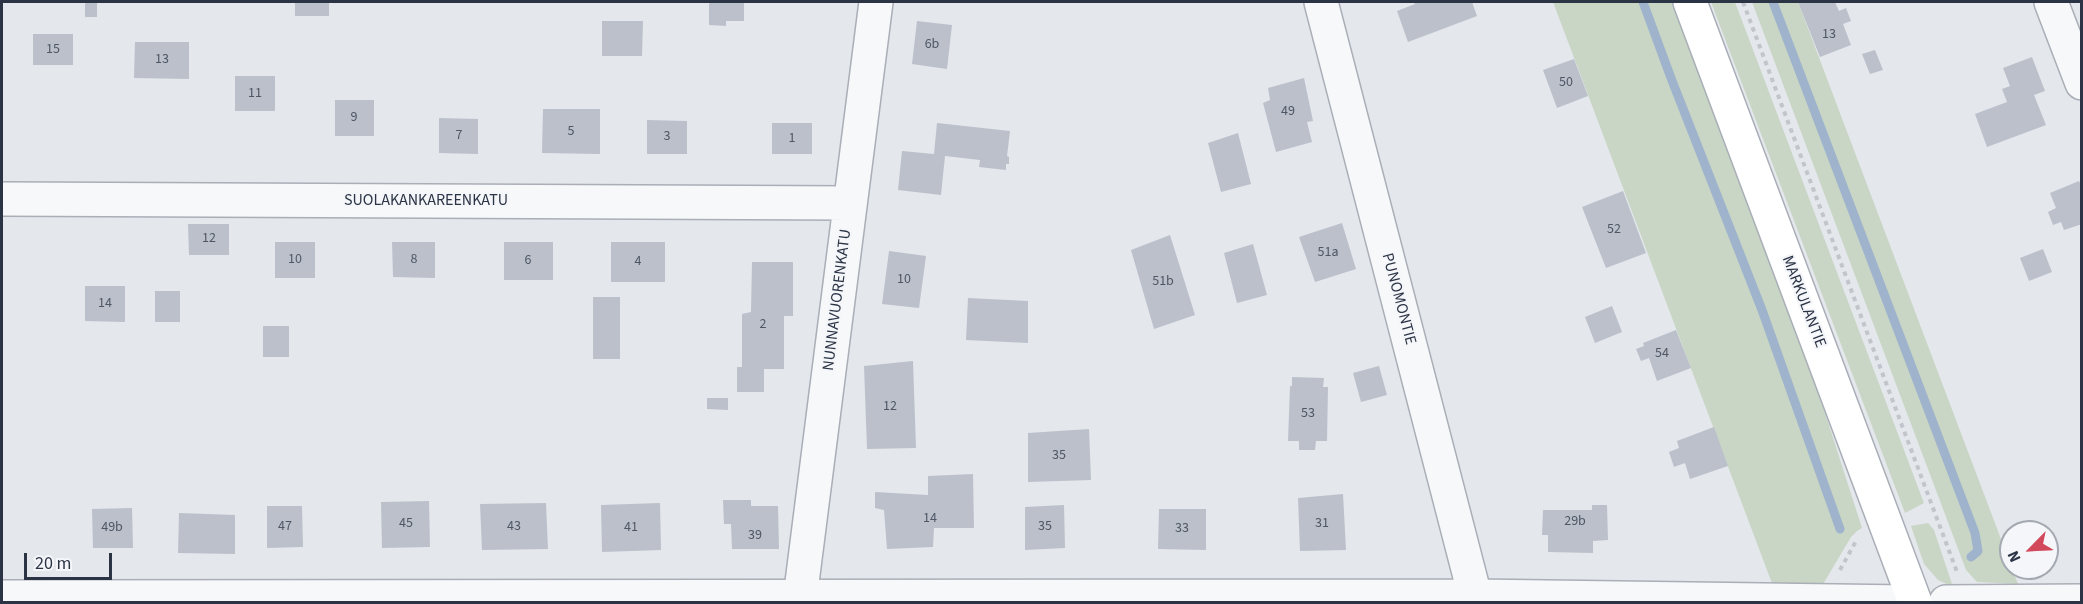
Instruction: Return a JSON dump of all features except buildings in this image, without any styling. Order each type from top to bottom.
[{"type":"main road","name":"MARKULANTIE","points":[[1690,2],[1915,603]]},
{"type":"street","name":"NUNNAVUORENKATU","points":[[800,598],[876,2]]},
{"type":"street","name":"PUNOMONTIE","points":[[1321,2],[1475,596]]},
{"type":"street","points":[[2051,2],[2082,83]]},
{"type":"street","name":"SUOLAKANKAREENKATU","points":[[2,199],[850,203]]},
{"type":"street","points":[[1953,589],[2082,601]]},
{"type":"street","points":[[2,597],[1475,596],[1907,603]]},
{"type":"path","points":[[1743,2],[1933,512],[1953,589]]},
{"type":"green space","points":[[1553,2],[1673,2],[1808,360],[1862,528],[1851,537],[1822,586],[1773,586]]},
{"type":"green space","points":[[1711,2],[1735,2],[1924,503],[1905,513]]},
{"type":"green space","points":[[1752,2],[1798,2],[1999,534],[1999,580],[2016,580],[2018,584],[1977,582],[1966,570]]},
{"type":"green space","points":[[1928,523],[1934,530],[1953,587],[1938,580],[1924,564],[1911,526]]},
{"type":"waterway","points":[[1643,2],[1762,310],[1840,529]]},
{"type":"waterway","points":[[1773,2],[1975,533],[1978,551],[1971,557]]}]
